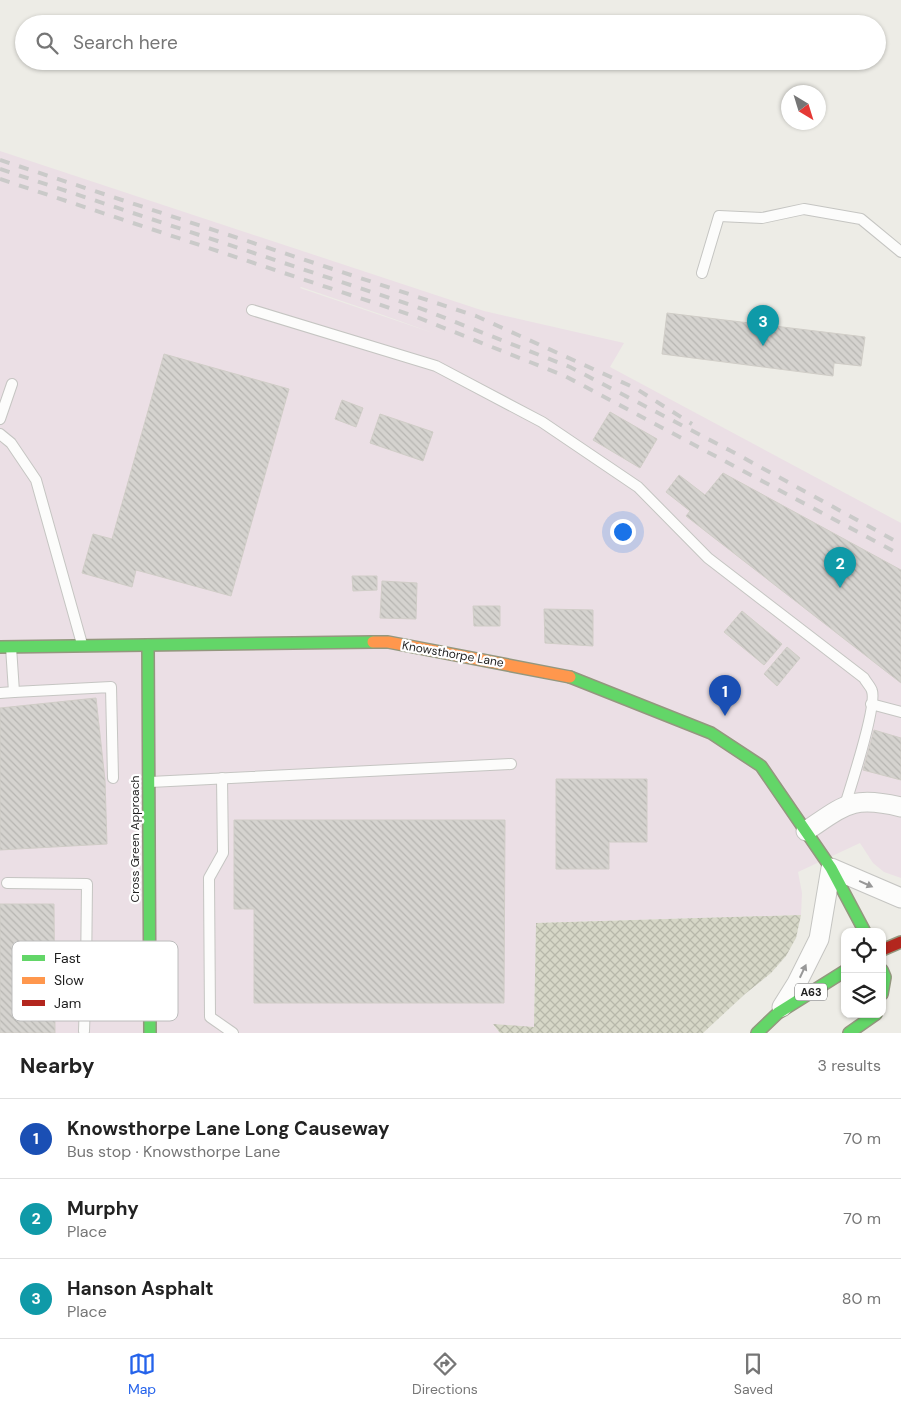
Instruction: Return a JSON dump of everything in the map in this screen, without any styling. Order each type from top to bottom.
[{"type":"main road","name":"Knowsthorpe Lane","points":[[6,646],[388,642],[564,674],[711,733],[761,766],[830,868],[863,928]]},
{"type":"main road","name":"Cross Green Approach","points":[[148,645],[150,941]]},
{"type":"main road","points":[[886,948],[901,942]]},
{"type":"main road","points":[[886,960],[894,965]]},
{"type":"main road","name":"A63","points":[[757,1033],[778,1013],[842,973]]},
{"type":"main road","points":[[849,1033],[870,1018]]},
{"type":"street","points":[[806,831],[846,804],[869,800],[901,807]]},
{"type":"street","points":[[778,1013],[797,983],[819,939],[830,868],[901,898]]},
{"type":"lane","points":[[702,273],[719,216],[762,218],[804,209],[860,219],[901,252]]},
{"type":"lane","points":[[252,310],[436,366],[542,422],[638,487],[708,558],[864,678],[873,692],[868,724],[846,804]]},
{"type":"lane","points":[[0,419],[12,384]]},
{"type":"lane","points":[[0,434],[11,443],[36,480],[82,645]]},
{"type":"lane","points":[[6,646],[14,692]]},
{"type":"lane","points":[[0,693],[111,687],[113,778]]},
{"type":"lane","points":[[871,704],[901,712]]},
{"type":"lane","points":[[149,782],[511,764]]},
{"type":"lane","points":[[222,778],[223,853],[208,878],[210,1017],[233,1033]]},
{"type":"lane","points":[[7,883],[88,884],[87,941]]},
{"type":"lane","points":[[84,1021],[84,1031]]},
{"type":"shaded area","points":[[0,151],[484,311],[624,343],[610,367],[901,523],[901,878],[884,872],[873,863],[860,843],[798,872],[802,893],[801,915],[536,923],[534,1027],[493,1025],[500,1033],[0,1033]],"holes":[[[301,287],[433,333],[300,288]]]},
{"type":"shaded area","points":[[801,915],[796,938],[786,956],[771,973],[703,1033],[500,1033],[493,1024],[534,1027],[536,923]]},
{"type":"building","points":[[667,313],[865,337],[861,366],[834,363],[833,376],[662,354]]},
{"type":"building","points":[[164,354],[289,389],[231,596],[136,570],[132,587],[82,573],[93,534],[112,539]]},
{"type":"building","points":[[342,400],[363,408],[356,427],[335,419]]},
{"type":"building","points":[[610,412],[657,439],[640,468],[593,440]]},
{"type":"building","points":[[380,414],[433,432],[423,461],[370,443]]},
{"type":"building","points":[[723,473],[901,570],[901,683],[686,516],[690,511],[666,492],[679,475],[705,495]]},
{"type":"building","points":[[352,576],[377,576],[377,590],[353,591]]},
{"type":"building","points":[[382,581],[417,583],[416,619],[380,618]]},
{"type":"building","points":[[473,606],[500,606],[500,626],[474,626]]},
{"type":"building","points":[[544,609],[593,610],[593,646],[545,643]]},
{"type":"building","points":[[742,611],[782,644],[764,665],[724,632]]},
{"type":"building","points":[[787,647],[800,658],[777,686],[764,674]]},
{"type":"building","points":[[96,698],[105,780],[107,844],[0,850],[0,708]]},
{"type":"building","points":[[874,730],[901,738],[901,780],[863,770]]},
{"type":"building","points":[[556,779],[647,779],[647,842],[609,842],[609,869],[556,869]]},
{"type":"building","points":[[234,820],[505,820],[504,1003],[254,1003],[254,909],[234,909]]},
{"type":"building","points":[[0,904],[54,904],[54,941],[12,941],[12,1021],[55,1021],[55,1033],[0,1033]]},
{"type":"railway","points":[[0,160],[476,316],[635,388],[692,424]]},
{"type":"railway","points":[[0,169],[417,307],[570,367],[731,451],[901,544]]},
{"type":"railway","points":[[0,179],[414,316],[565,376],[901,555]]},
{"type":"traffic: fast","points":[[0,647],[373,642]]},
{"type":"traffic: fast","points":[[148,645],[150,941]]},
{"type":"traffic: fast","points":[[570,677],[711,733],[761,766],[831,868],[863,928]]},
{"type":"traffic: fast","points":[[757,1033],[778,1013],[842,973]]},
{"type":"traffic: fast","points":[[849,1033],[870,1018]]},
{"type":"traffic: fast","points":[[150,1021],[150,1033]]},
{"type":"traffic: slow","points":[[373,642],[388,642],[570,677]]},
{"type":"traffic: jam","points":[[886,948],[901,942]]},
{"type":"place","name":"Hanson Asphalt","points":[[763,346]]},
{"type":"place","name":"Murphy","points":[[840,588]]},
{"type":"place","name":"Knowsthorpe Lane Long Causeway","points":[[725,716]]}]
